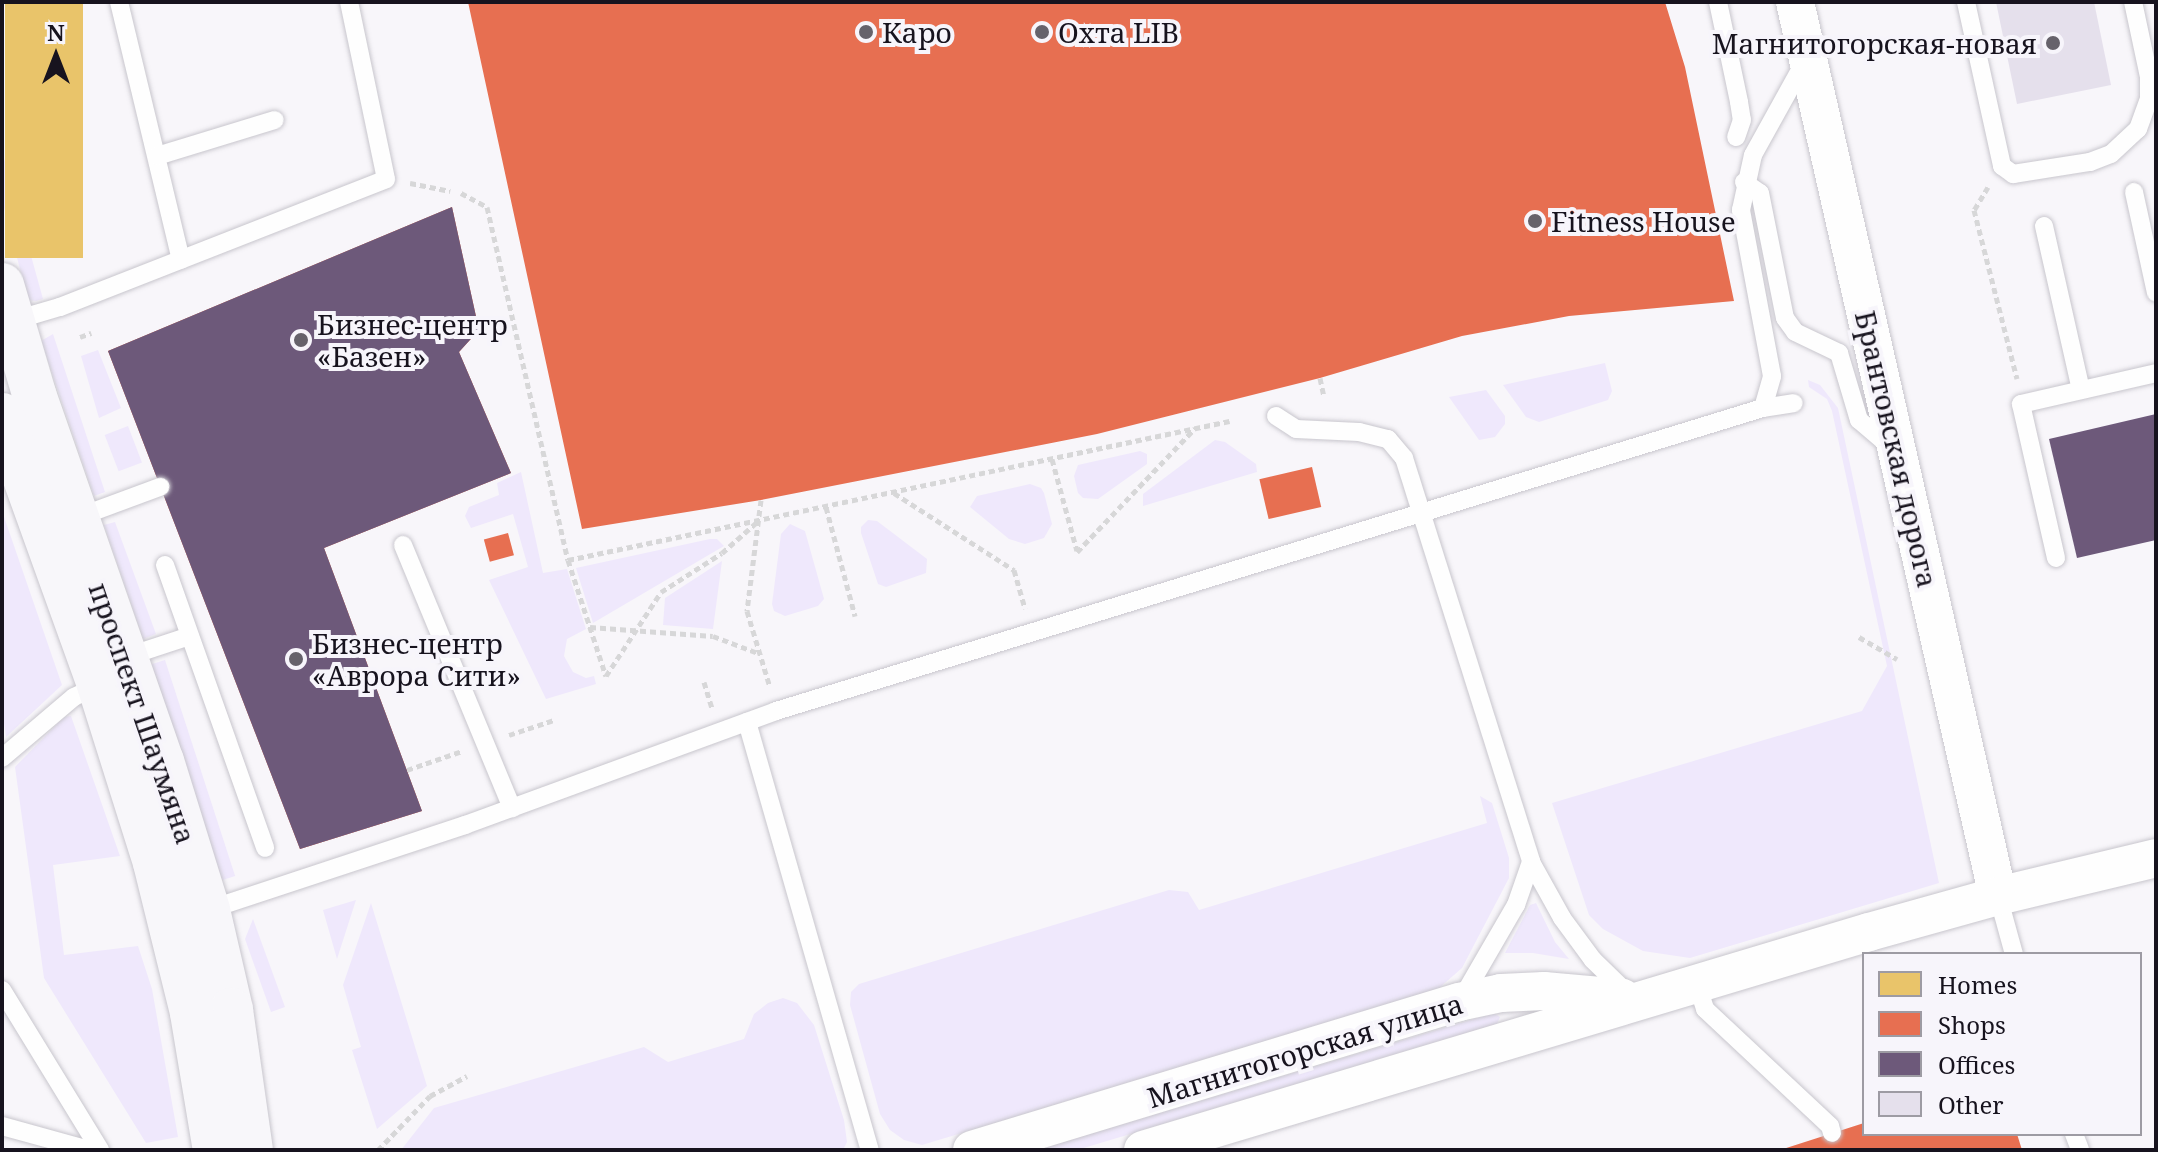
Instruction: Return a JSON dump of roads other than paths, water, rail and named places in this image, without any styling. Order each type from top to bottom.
[{"type":"street","name":"Брантовская дорога","points":[[1795,2],[1998,896]]},
{"type":"street","name":"проспект Шаумяна","points":[[7,303],[76,518],[192,1013],[215,1150]]},
{"type":"street","name":"проспект Шаумяна","points":[[2,415],[112,671],[208,910],[231,1010],[251,1150]]},
{"type":"street","name":"Магнитогорская улица","points":[[1143,1150],[1639,999],[1873,943],[1998,896],[2156,858]]},
{"type":"street","name":"Магнитогорская улица","points":[[972,1150],[1459,1002],[1501,993],[1544,991],[1639,999]]},
{"type":"lane","points":[[119,2],[181,260]]},
{"type":"lane","points":[[7,303],[60,307],[386,179],[349,2]]},
{"type":"lane","points":[[1718,2],[1742,120],[1736,137]]},
{"type":"lane","points":[[1966,2],[2002,166],[2013,174],[2090,162],[2111,154],[2138,129],[2149,99],[2149,77],[2133,2]]},
{"type":"lane","points":[[1763,408],[1772,376],[1741,210],[1744,182],[1753,155],[1807,59]]},
{"type":"lane","points":[[157,156],[275,120]]},
{"type":"lane","points":[[1744,182],[1760,193],[1785,318],[1795,332],[1839,353],[1859,420],[1899,453]]},
{"type":"lane","points":[[2134,192],[2156,293]]},
{"type":"lane","points":[[2044,226],[2081,390]]},
{"type":"lane","points":[[2056,558],[2021,404],[2156,373]]},
{"type":"lane","points":[[208,910],[512,808],[747,722],[1763,408],[1794,403]]},
{"type":"lane","points":[[1276,416],[1296,429],[1359,432],[1388,439],[1404,458],[1531,862],[1562,918],[1593,960],[1639,999]]},
{"type":"lane","points":[[76,518],[160,487]]},
{"type":"lane","points":[[403,545],[512,808]]},
{"type":"lane","points":[[165,565],[265,848]]},
{"type":"lane","points":[[2,758],[74,697],[112,671],[190,636]]},
{"type":"lane","points":[[747,722],[870,1150]]},
{"type":"lane","points":[[1459,1002],[1516,905],[1531,862]]},
{"type":"lane","points":[[1998,896],[2013,952]]},
{"type":"lane","points":[[1697,984],[1705,1009],[1830,1126],[1832,1133]]},
{"type":"lane","points":[[2,990],[100,1150]]},
{"type":"lane","points":[[2,1126],[89,1150]]},
{"type":"place","name":"Каро","points":[[866,32]]},
{"type":"place","name":"Охта LIB","points":[[1042,32]]},
{"type":"place","name":"Магнитогорская-новая","points":[[2053,43]]},
{"type":"place","name":"Fitness House","points":[[1535,221]]},
{"type":"place","name":"Бизнес-центр «Базен»","points":[[301,340]]},
{"type":"place","name":"Бизнес-центр «Аврора Сити»","points":[[296,659]]}]
